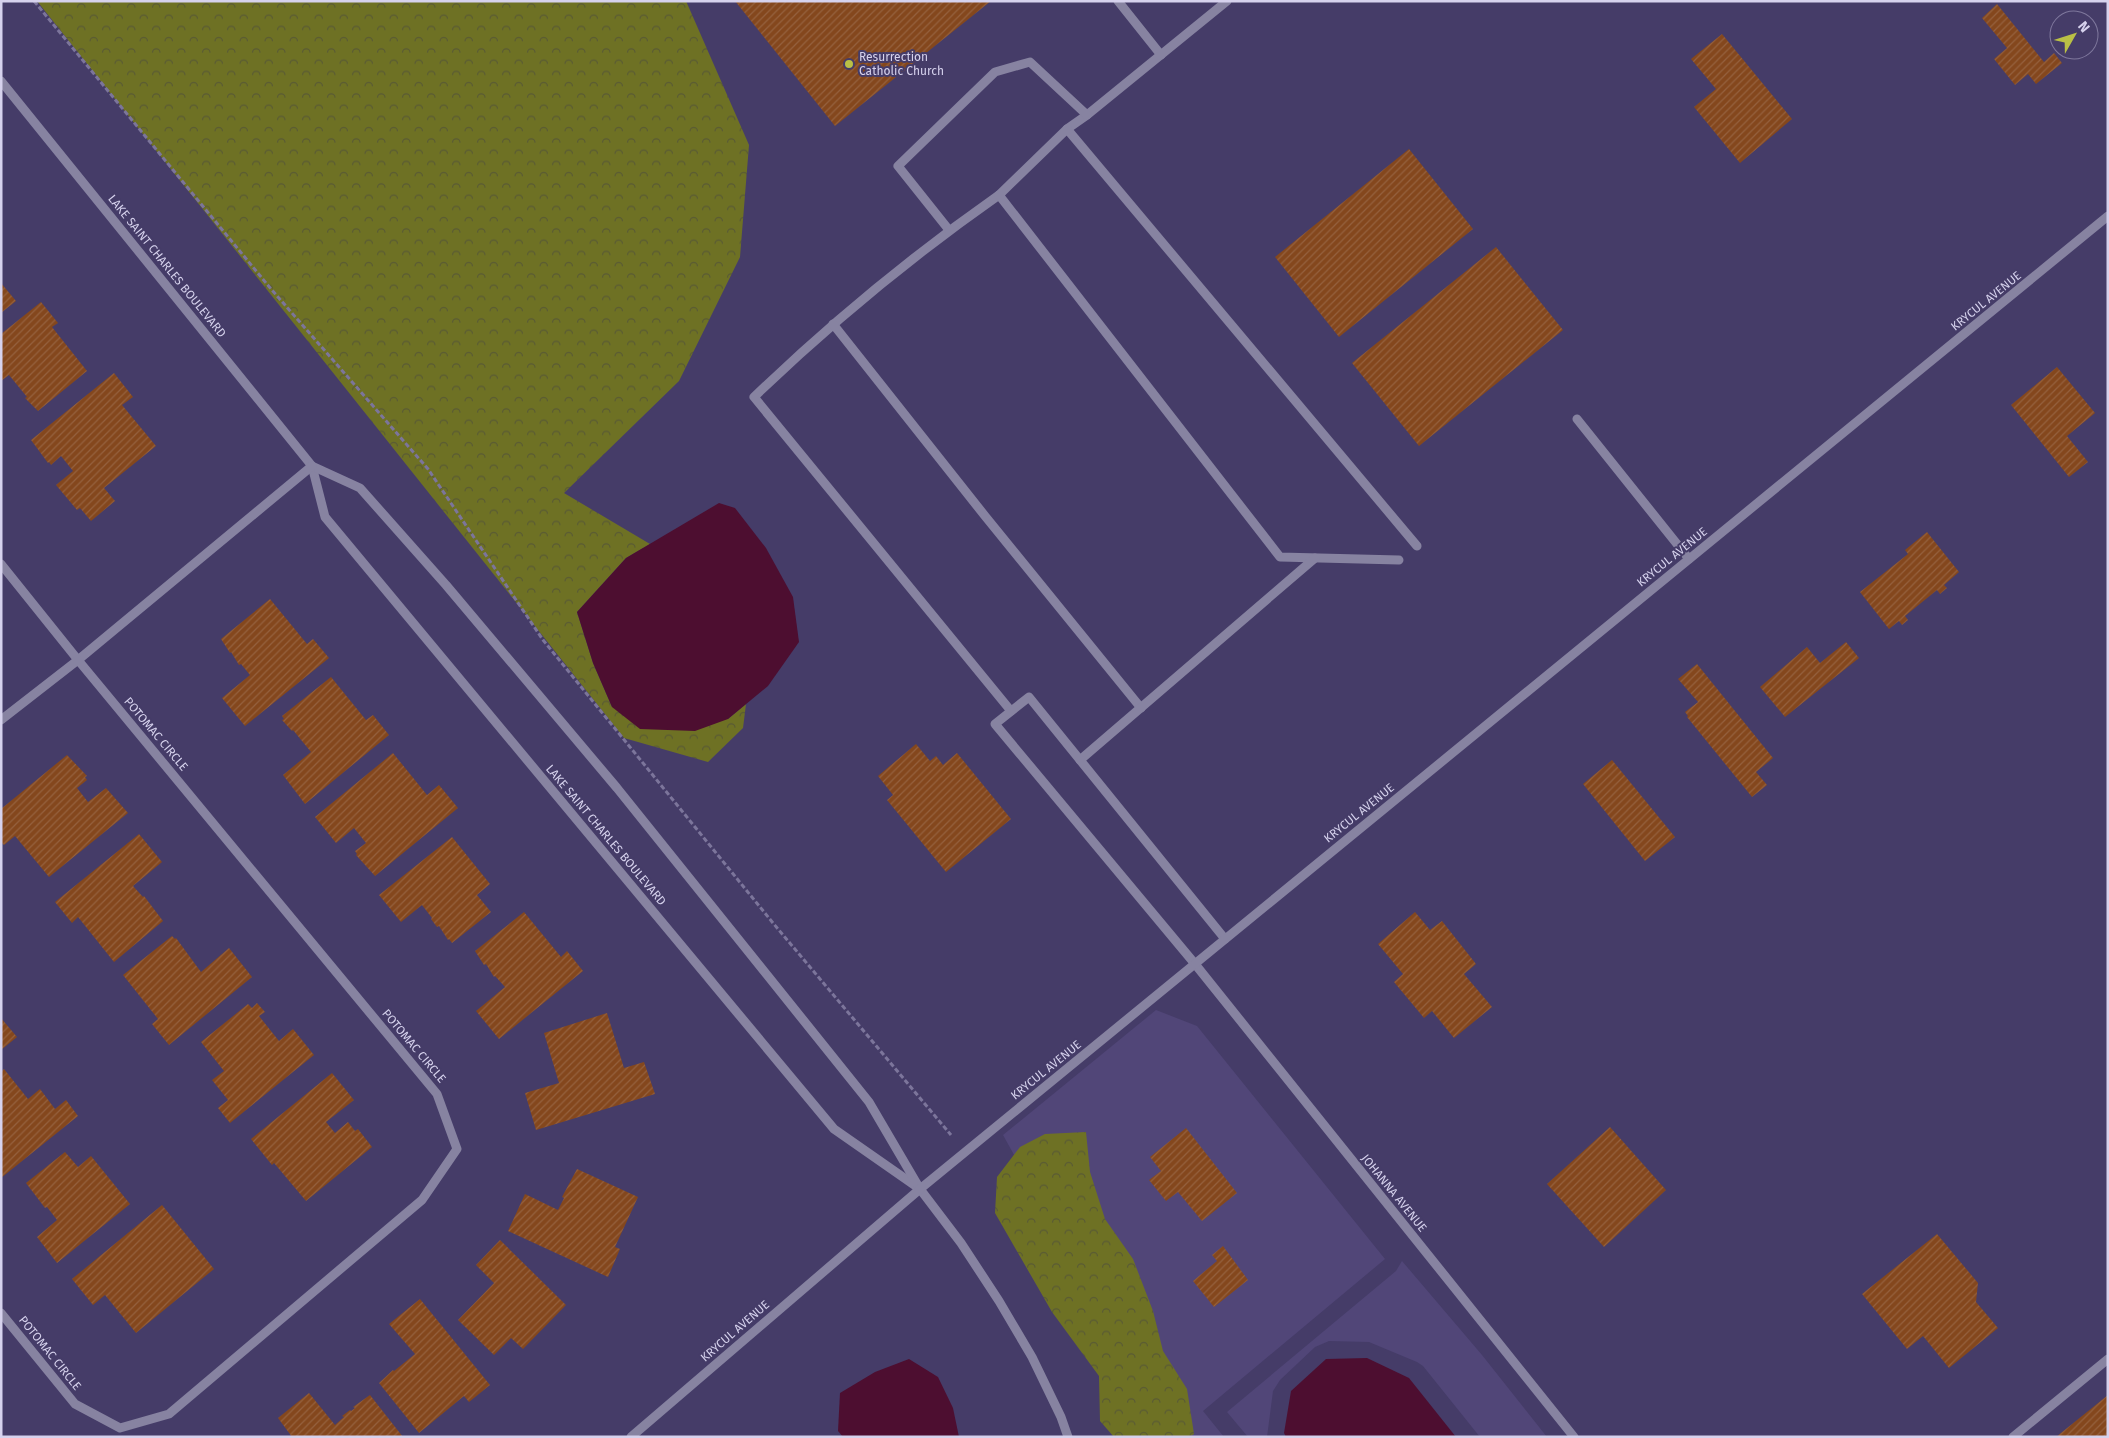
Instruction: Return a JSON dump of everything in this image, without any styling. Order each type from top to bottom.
[{"type":"street","points":[[1118,1],[1160,55]]},
{"type":"street","points":[[1226,939],[1029,697],[1011,711],[754,396],[833,324],[949,230],[999,195],[1067,129],[1087,115],[1227,1]]},
{"type":"street","points":[[949,230],[898,166],[995,72],[1030,62],[1087,115]]},
{"type":"street","name":"LAKE SAINT CHARLES BOULEVARD","points":[[1,81],[312,466],[325,516],[834,1129],[920,1189]]},
{"type":"street","points":[[1067,129],[1417,546]]},
{"type":"street","points":[[999,195],[1280,558],[1399,560]]},
{"type":"street","name":"KRYCUL AVENUE","points":[[631,1437],[920,1189],[2108,216]]},
{"type":"street","points":[[833,324],[985,516],[1141,708]]},
{"type":"street","points":[[1577,419],[1689,559]]},
{"type":"street","points":[[1,720],[78,660],[312,466]]},
{"type":"street","name":"LAKE SAINT CHARLES BOULEVARD","points":[[312,466],[360,488],[465,607],[617,788],[869,1102],[920,1189],[961,1243],[999,1301],[1032,1357],[1061,1417],[1068,1437]]},
{"type":"street","points":[[1080,760],[1315,558]]},
{"type":"street","name":"POTOMAC CIRCLE","points":[[1,564],[78,660],[437,1094],[457,1149],[422,1200],[168,1414],[120,1428],[75,1404],[1,1313]]},
{"type":"street","name":"JOHANNA AVENUE","points":[[1011,711],[995,724],[1195,964],[1574,1437]]},
{"type":"street","points":[[2014,1437],[2108,1359]]},
{"type":"path","points":[[34,1],[271,289],[428,470],[543,640],[773,923],[965,1153]]},
{"type":"shaded area","points":[[719,503],[735,508],[766,548],[793,597],[799,642],[768,686],[728,719],[695,731],[640,729],[612,707],[593,663],[577,612],[626,558]]},
{"type":"shaded area","points":[[1156,1010],[1197,1026],[1385,1259],[1203,1411],[1224,1437],[1171,1437],[1003,1135]]},
{"type":"shaded area","points":[[1402,1261],[1482,1355],[1547,1437],[1480,1437],[1423,1366],[1417,1362],[1369,1342],[1329,1341],[1315,1347],[1280,1380],[1273,1391],[1267,1437],[1248,1437],[1227,1412],[1396,1271]]},
{"type":"shaded area","points":[[1367,1358],[1409,1378],[1456,1437],[1286,1437],[1284,1433],[1291,1391],[1326,1359]]},
{"type":"shaded area","points":[[909,1359],[938,1377],[953,1408],[959,1437],[843,1437],[838,1431],[840,1393],[875,1372]]},
{"type":"green space","points":[[37,1],[686,1],[749,145],[740,257],[679,381],[564,493],[650,544],[626,558],[577,612],[593,663],[612,707],[728,719],[746,704],[743,728],[708,762],[624,738]]},
{"type":"green space","points":[[1086,1132],[1090,1172],[1105,1219],[1133,1259],[1153,1311],[1163,1351],[1187,1389],[1194,1434],[1189,1437],[1114,1437],[1100,1421],[1099,1376],[1052,1312],[995,1213],[997,1177],[1020,1147],[1045,1134]]},
{"type":"building","name":"Resurrection Catholic Church","points":[[735,1],[991,1],[835,126]]},
{"type":"building","points":[[1997,4],[2044,62],[2049,58],[2049,60],[2060,60],[2062,63],[2036,84],[2028,74],[2015,85],[1994,59],[2007,48],[1982,18]]},
{"type":"building","points":[[1722,34],[1792,119],[1740,163],[1694,107],[1716,89],[1691,59]]},
{"type":"building","points":[[1409,149],[1473,229],[1339,337],[1275,257]]},
{"type":"building","points":[[1496,247],[1563,330],[1419,446],[1352,363]]},
{"type":"building","points":[[1,283],[16,301],[1,313]]},
{"type":"building","points":[[41,302],[58,323],[52,327],[87,371],[38,411],[25,398],[27,397],[9,375],[1,381],[1,334]]},
{"type":"building","points":[[2057,367],[2095,413],[2067,436],[2088,462],[2069,477],[2011,405]]},
{"type":"building","points":[[114,373],[133,397],[122,405],[156,446],[104,488],[115,501],[91,521],[80,508],[77,510],[56,485],[73,471],[61,456],[51,465],[48,463],[31,440]]},
{"type":"building","points":[[1927,532],[1959,572],[1944,585],[1947,588],[1940,594],[1937,590],[1905,616],[1908,620],[1902,625],[1899,621],[1889,629],[1860,592],[1908,554],[1905,550]]},
{"type":"building","points":[[270,599],[307,644],[313,639],[329,658],[245,726],[222,698],[250,675],[241,664],[239,665],[221,639]]},
{"type":"building","points":[[1846,642],[1859,658],[1785,717],[1760,687],[1807,647],[1820,663]]},
{"type":"building","points":[[1697,664],[1773,758],[1756,772],[1767,785],[1752,797],[1687,717],[1685,712],[1698,702],[1678,679]]},
{"type":"building","points":[[331,677],[366,720],[373,715],[389,735],[305,804],[283,775],[311,752],[282,720],[284,719],[282,716]]},
{"type":"building","points":[[916,744],[930,761],[936,756],[943,765],[957,753],[1011,819],[946,872],[887,800],[893,795],[878,776]]},
{"type":"building","points":[[393,753],[427,795],[439,785],[458,808],[375,876],[356,855],[355,851],[366,843],[354,828],[336,843],[315,817]]},
{"type":"building","points":[[67,755],[87,776],[85,777],[87,780],[77,788],[88,802],[106,788],[128,813],[49,877],[15,836],[4,845],[1,842],[1,809]]},
{"type":"building","points":[[1612,760],[1675,837],[1645,861],[1583,784]]},
{"type":"building","points":[[139,834],[162,862],[133,886],[144,896],[163,921],[114,962],[78,917],[72,923],[55,902]]},
{"type":"building","points":[[452,837],[490,884],[477,895],[491,912],[452,943],[439,926],[437,927],[422,905],[401,922],[379,895]]},
{"type":"building","points":[[524,912],[561,957],[567,951],[583,971],[499,1039],[476,1011],[505,987],[494,977],[486,964],[484,965],[475,951]]},
{"type":"building","points":[[1415,912],[1430,930],[1442,921],[1476,964],[1464,974],[1492,1007],[1454,1038],[1432,1011],[1424,1018],[1394,982],[1403,974],[1378,944]]},
{"type":"building","points":[[172,936],[176,938],[201,972],[229,948],[252,977],[169,1045],[152,1024],[158,1019],[123,975]]},
{"type":"building","points":[[257,1003],[265,1012],[259,1016],[279,1041],[293,1029],[314,1055],[230,1123],[218,1108],[228,1100],[212,1080],[224,1071],[201,1042],[248,1004],[252,1008]]},
{"type":"building","points":[[607,1013],[624,1068],[644,1062],[655,1094],[536,1130],[525,1093],[559,1083],[544,1033]]},
{"type":"building","points":[[1,1018],[17,1037],[1,1050]]},
{"type":"building","points":[[4,1069],[28,1099],[40,1089],[55,1109],[66,1100],[78,1116],[1,1178],[1,1072]]},
{"type":"building","points":[[332,1073],[354,1100],[326,1122],[335,1133],[348,1122],[355,1131],[358,1129],[372,1147],[306,1201],[274,1163],[272,1165],[251,1139]]},
{"type":"building","points":[[1610,1127],[1666,1190],[1604,1247],[1547,1184]]},
{"type":"building","points":[[1186,1128],[1237,1193],[1202,1221],[1178,1192],[1166,1201],[1149,1180],[1161,1171],[1150,1157]]},
{"type":"building","points":[[65,1152],[78,1167],[91,1156],[130,1204],[57,1263],[37,1237],[57,1220],[26,1183]]},
{"type":"building","points":[[577,1169],[638,1197],[615,1247],[620,1249],[608,1277],[508,1231],[525,1194],[558,1210],[564,1198],[562,1197]]},
{"type":"building","points":[[162,1205],[214,1269],[136,1333],[105,1295],[93,1305],[72,1279]]},
{"type":"building","points":[[1937,1234],[1978,1283],[1976,1302],[1998,1328],[1949,1368],[1923,1336],[1907,1349],[1862,1294]]},
{"type":"building","points":[[500,1240],[566,1305],[523,1349],[511,1338],[494,1355],[458,1320],[494,1283],[476,1265]]},
{"type":"building","points":[[1223,1246],[1248,1280],[1214,1307],[1193,1281],[1217,1261],[1212,1255]]},
{"type":"building","points":[[420,1299],[490,1385],[469,1402],[464,1396],[419,1433],[379,1383],[415,1354],[389,1324]]},
{"type":"building","points":[[309,1393],[335,1425],[344,1417],[342,1416],[370,1395],[403,1437],[292,1437],[278,1418]]},
{"type":"building","points":[[2108,1395],[2108,1437],[2056,1437]]},
{"type":"place","name":"Resurrection Catholic Church","points":[[849,64]]}]
